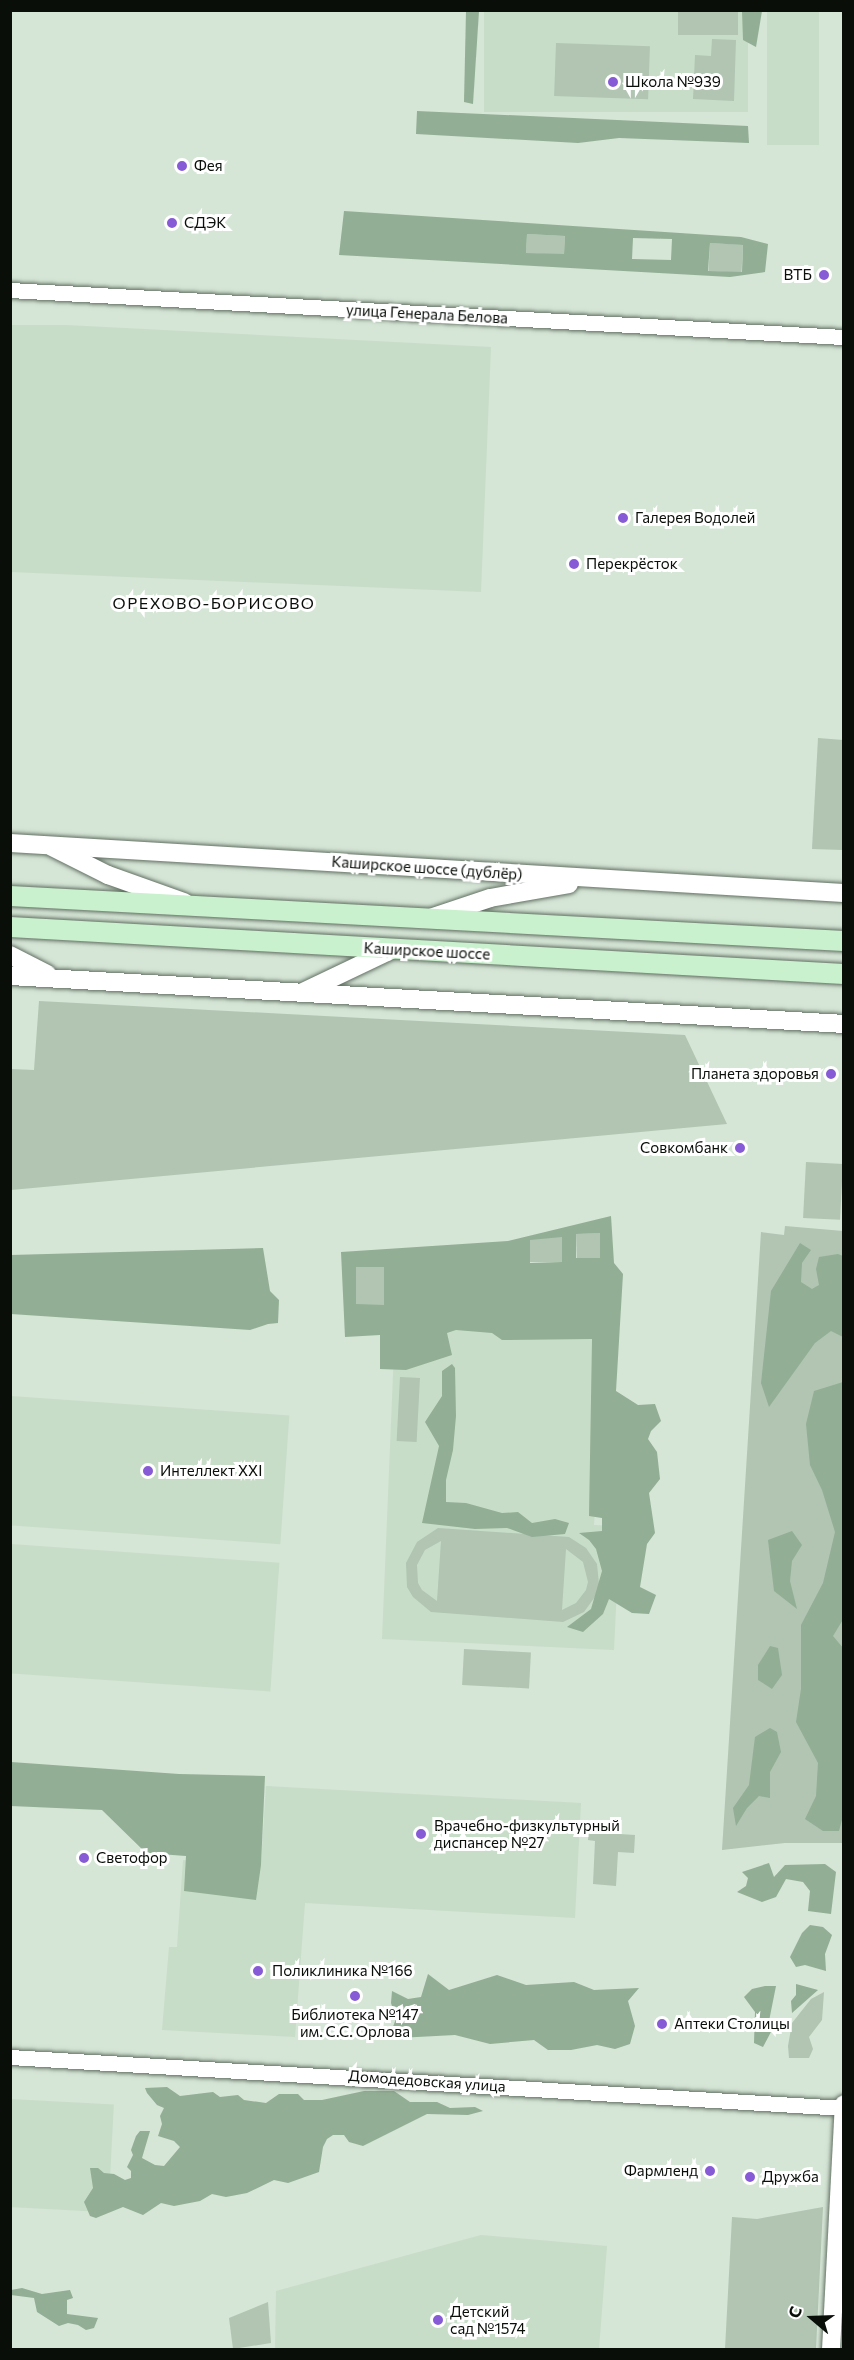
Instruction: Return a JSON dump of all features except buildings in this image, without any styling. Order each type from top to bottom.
[{"type":"main road","name":"Каширское шоссе (дублёр)","points":[[10,843],[843,893]]},
{"type":"main road","points":[[48,844],[108,875],[197,907]]},
{"type":"main road","points":[[424,920],[490,898],[600,878]]},
{"type":"main road","name":"Каширское шоссе","points":[[10,896],[843,941]]},
{"type":"main road","name":"Каширское шоссе","points":[[10,927],[843,974]]},
{"type":"main road","points":[[302,992],[393,949]]},
{"type":"main road","points":[[10,955],[28,966],[59,979]]},
{"type":"main road","points":[[10,976],[843,1024]]},
{"type":"main road","points":[[831,2349],[843,2106]]},
{"type":"street","name":"улица Генерала Белова","points":[[10,290],[843,337]]},
{"type":"street","name":"Домодедовская улица","points":[[10,2057],[843,2106]]},
{"type":"shaded area","points":[[466,11],[479,11],[473,104],[464,102]]},
{"type":"shaded area","name":"Школа №939","points":[[484,11],[748,11],[748,112],[484,112]]},
{"type":"shaded area","points":[[678,11],[738,11],[738,35],[678,35]]},
{"type":"shaded area","points":[[742,11],[762,11],[756,47],[743,40]]},
{"type":"shaded area","points":[[767,11],[819,11],[819,145],[767,145]]},
{"type":"shaded area","points":[[712,39],[736,40],[734,101],[693,99],[695,55],[711,56]]},
{"type":"shaded area","points":[[556,43],[650,46],[648,99],[554,96]]},
{"type":"shaded area","points":[[417,111],[748,126],[749,143],[619,138],[578,143],[416,134]]},
{"type":"shaded area","points":[[344,211],[741,237],[768,244],[765,272],[730,277],[339,255]],"holes":[[[527,234],[565,236],[564,254],[526,253]],[[633,238],[672,239],[671,260],[632,259]],[[710,243],[743,245],[742,272],[708,271]]]},
{"type":"shaded area","points":[[527,234],[565,236],[564,255],[526,253]]},
{"type":"shaded area","points":[[710,243],[743,245],[741,273],[709,271]]},
{"type":"shaded area","points":[[11,325],[66,325],[491,347],[481,592],[11,572]]},
{"type":"shaded area","points":[[818,738],[843,740],[843,850],[812,849]]},
{"type":"shaded area","points":[[39,1001],[685,1035],[727,1124],[11,1190],[11,1069],[34,1070]]},
{"type":"shaded area","points":[[806,1162],[843,1164],[840,1220],[803,1218]]},
{"type":"shaded area","points":[[611,1216],[614,1263],[623,1274],[616,1391],[638,1405],[655,1404],[661,1421],[651,1431],[648,1439],[657,1452],[660,1479],[649,1493],[655,1533],[647,1544],[640,1587],[656,1595],[649,1614],[632,1613],[609,1599],[603,1614],[583,1632],[567,1627],[591,1609],[602,1571],[596,1549],[579,1533],[602,1531],[602,1518],[589,1516],[592,1339],[502,1340],[492,1333],[456,1330],[447,1333],[452,1355],[406,1370],[380,1369],[380,1335],[345,1337],[341,1252],[508,1241]],"holes":[[[600,1233],[600,1258],[576,1258],[576,1234]],[[562,1237],[562,1262],[530,1263],[530,1240]],[[356,1267],[384,1267],[384,1305],[356,1304]]]},
{"type":"shaded area","points":[[785,1226],[843,1231],[842,1843],[785,1843],[722,1850],[761,1232],[784,1235]]},
{"type":"shaded area","points":[[600,1233],[601,1258],[577,1259],[576,1234]]},
{"type":"shaded area","points":[[530,1237],[562,1237],[562,1262],[530,1262]]},
{"type":"shaded area","points":[[800,1243],[811,1250],[802,1263],[801,1282],[812,1289],[819,1285],[816,1269],[819,1257],[838,1254],[843,1256],[843,1337],[831,1331],[815,1343],[769,1407],[761,1383],[771,1291]]},
{"type":"shaded area","points":[[263,1248],[270,1291],[279,1300],[278,1323],[250,1330],[11,1314],[11,1255]]},
{"type":"shaded area","points":[[356,1267],[384,1267],[384,1305],[356,1305]]},
{"type":"shaded area","points":[[608,1282],[594,1525],[620,1526],[614,1650],[382,1639],[396,1303]]},
{"type":"shaded area","points":[[452,1364],[455,1368],[456,1416],[453,1450],[446,1480],[446,1502],[466,1503],[502,1513],[518,1512],[532,1523],[555,1519],[569,1523],[565,1534],[532,1537],[507,1528],[475,1529],[422,1523],[439,1446],[425,1422],[442,1396],[442,1371]]},
{"type":"shaded area","points":[[400,1377],[420,1378],[417,1442],[397,1441]]},
{"type":"shaded area","points":[[843,1382],[844,1618],[833,1636],[844,1649],[844,1812],[839,1831],[823,1831],[805,1819],[816,1796],[818,1763],[796,1722],[801,1689],[801,1625],[823,1583],[835,1532],[822,1490],[810,1465],[806,1424],[814,1391]]},
{"type":"shaded area","name":"Интеллект XXI","points":[[11,1396],[289,1415],[280,1544],[10,1525]]},
{"type":"shaded area","points":[[438,1528],[569,1537],[586,1548],[597,1564],[599,1584],[597,1594],[584,1612],[563,1622],[431,1612],[413,1597],[407,1587],[406,1563],[417,1542]],"holes":[[[441,1541],[437,1601],[422,1590],[418,1583],[417,1565],[425,1550]],[[566,1549],[583,1562],[588,1582],[586,1590],[576,1603],[562,1610]]]},
{"type":"shaded area","points":[[792,1531],[802,1545],[792,1561],[790,1581],[797,1609],[774,1591],[768,1540]]},
{"type":"shaded area","points":[[11,1544],[279,1563],[270,1691],[10,1673]]},
{"type":"shaded area","points":[[770,1646],[778,1648],[782,1675],[772,1689],[758,1680],[758,1665]]},
{"type":"shaded area","points":[[464,1649],[531,1653],[529,1688],[462,1685]]},
{"type":"shaded area","points":[[770,1728],[777,1732],[781,1752],[770,1772],[770,1798],[759,1796],[747,1808],[736,1826],[733,1808],[749,1785],[755,1737]]},
{"type":"shaded area","points":[[11,1762],[179,1774],[265,1776],[261,1865],[256,1900],[184,1891],[186,1856],[146,1853],[102,1810],[11,1806]]},
{"type":"shaded area","name":"Врачебно-физкультурный диспансер №27","points":[[266,1786],[581,1803],[575,1918],[305,1903],[295,2037],[162,2030],[169,1947],[177,1947],[183,1860],[261,1865]]},
{"type":"shaded area","points":[[597,1820],[605,1820],[604,1833],[635,1835],[634,1853],[618,1852],[616,1886],[593,1884],[595,1841],[588,1840],[589,1830],[596,1830]]},
{"type":"shaded area","points":[[769,1863],[774,1877],[785,1865],[825,1864],[836,1872],[831,1914],[808,1911],[810,1891],[803,1882],[786,1879],[776,1897],[762,1902],[737,1892],[746,1886],[748,1878],[742,1872]]},
{"type":"shaded area","points":[[810,1925],[823,1927],[832,1935],[825,1954],[826,1971],[805,1965],[796,1967],[790,1957],[802,1933]]},
{"type":"shaded area","points":[[428,1974],[449,1990],[497,1975],[526,1985],[574,1982],[594,1990],[639,1988],[628,2001],[635,2026],[630,2044],[615,2049],[597,2045],[571,2050],[548,2050],[534,2040],[490,2044],[455,2035],[398,2038],[392,2029],[396,2019],[391,2003],[392,1991],[408,1999],[421,1997]]},
{"type":"shaded area","points":[[796,1984],[818,1990],[792,2013],[791,2001],[796,1995]]},
{"type":"shaded area","points":[[776,1986],[769,2021],[772,2030],[763,2047],[754,2043],[755,2012],[744,1997],[752,1989]]},
{"type":"shaded area","points":[[824,1992],[822,2020],[809,2037],[813,2049],[809,2058],[789,2058],[788,2046],[792,2023],[811,1999]]},
{"type":"shaded area","points":[[167,2087],[180,2096],[213,2092],[220,2097],[238,2095],[244,2100],[266,2103],[279,2094],[298,2094],[304,2100],[322,2100],[364,2091],[394,2091],[410,2102],[437,2102],[450,2108],[475,2107],[483,2111],[468,2115],[427,2114],[363,2146],[349,2142],[344,2135],[333,2135],[327,2139],[323,2147],[319,2172],[288,2183],[274,2180],[247,2193],[226,2197],[212,2194],[200,2201],[174,2206],[161,2203],[143,2215],[123,2207],[96,2218],[90,2216],[84,2202],[93,2188],[90,2168],[98,2168],[104,2173],[114,2174],[125,2180],[131,2178],[131,2171],[127,2167],[133,2155],[131,2150],[136,2136],[140,2131],[150,2131],[142,2158],[155,2165],[164,2166],[180,2147],[174,2141],[158,2136],[162,2124],[160,2116],[164,2108],[157,2105],[145,2088]]},
{"type":"shaded area","points":[[10,2099],[114,2104],[108,2212],[10,2207]]},
{"type":"shaded area","points":[[823,2207],[816,2349],[725,2349],[732,2217],[757,2219]]},
{"type":"shaded area","name":"Детский сад №1574","points":[[481,2235],[607,2246],[599,2349],[275,2349],[276,2291]]},
{"type":"shaded area","points":[[22,2288],[42,2294],[70,2290],[73,2298],[67,2300],[67,2314],[98,2318],[94,2328],[86,2330],[68,2323],[59,2326],[37,2312],[34,2298],[11,2295],[11,2290]]},
{"type":"shaded area","points":[[268,2302],[271,2343],[233,2349],[229,2318]]},
{"type":"place","name":"Школа №939","points":[[613,82]]},
{"type":"place","name":"Фея","points":[[182,166]]},
{"type":"place","name":"СДЭК","points":[[172,223]]},
{"type":"place","name":"ВТБ","points":[[824,275]]},
{"type":"place","name":"Галерея Водолей","points":[[623,518]]},
{"type":"place","name":"Перекрёсток","points":[[574,564]]},
{"type":"place","name":"Планета здоровья","points":[[831,1074]]},
{"type":"place","name":"Совкомбанк","points":[[740,1148]]},
{"type":"place","name":"Интеллект XXI","points":[[148,1471]]},
{"type":"place","name":"Врачебно-физкультурный диспансер №27","points":[[421,1834]]},
{"type":"place","name":"Светофор","points":[[84,1858]]},
{"type":"place","name":"Поликлиника №166","points":[[258,1971]]},
{"type":"place","name":"Библиотека №147 им. С.С. Орлова","points":[[355,1996]]},
{"type":"place","name":"Аптеки Столицы","points":[[662,2024]]},
{"type":"place","name":"Фармленд","points":[[710,2171]]},
{"type":"place","name":"Дружба","points":[[750,2177]]},
{"type":"place","name":"Детский сад №1574","points":[[438,2320]]},
{"type":"district","name":"ОРЕХОВО-БОРИСОВО","points":[[214,603]]}]
